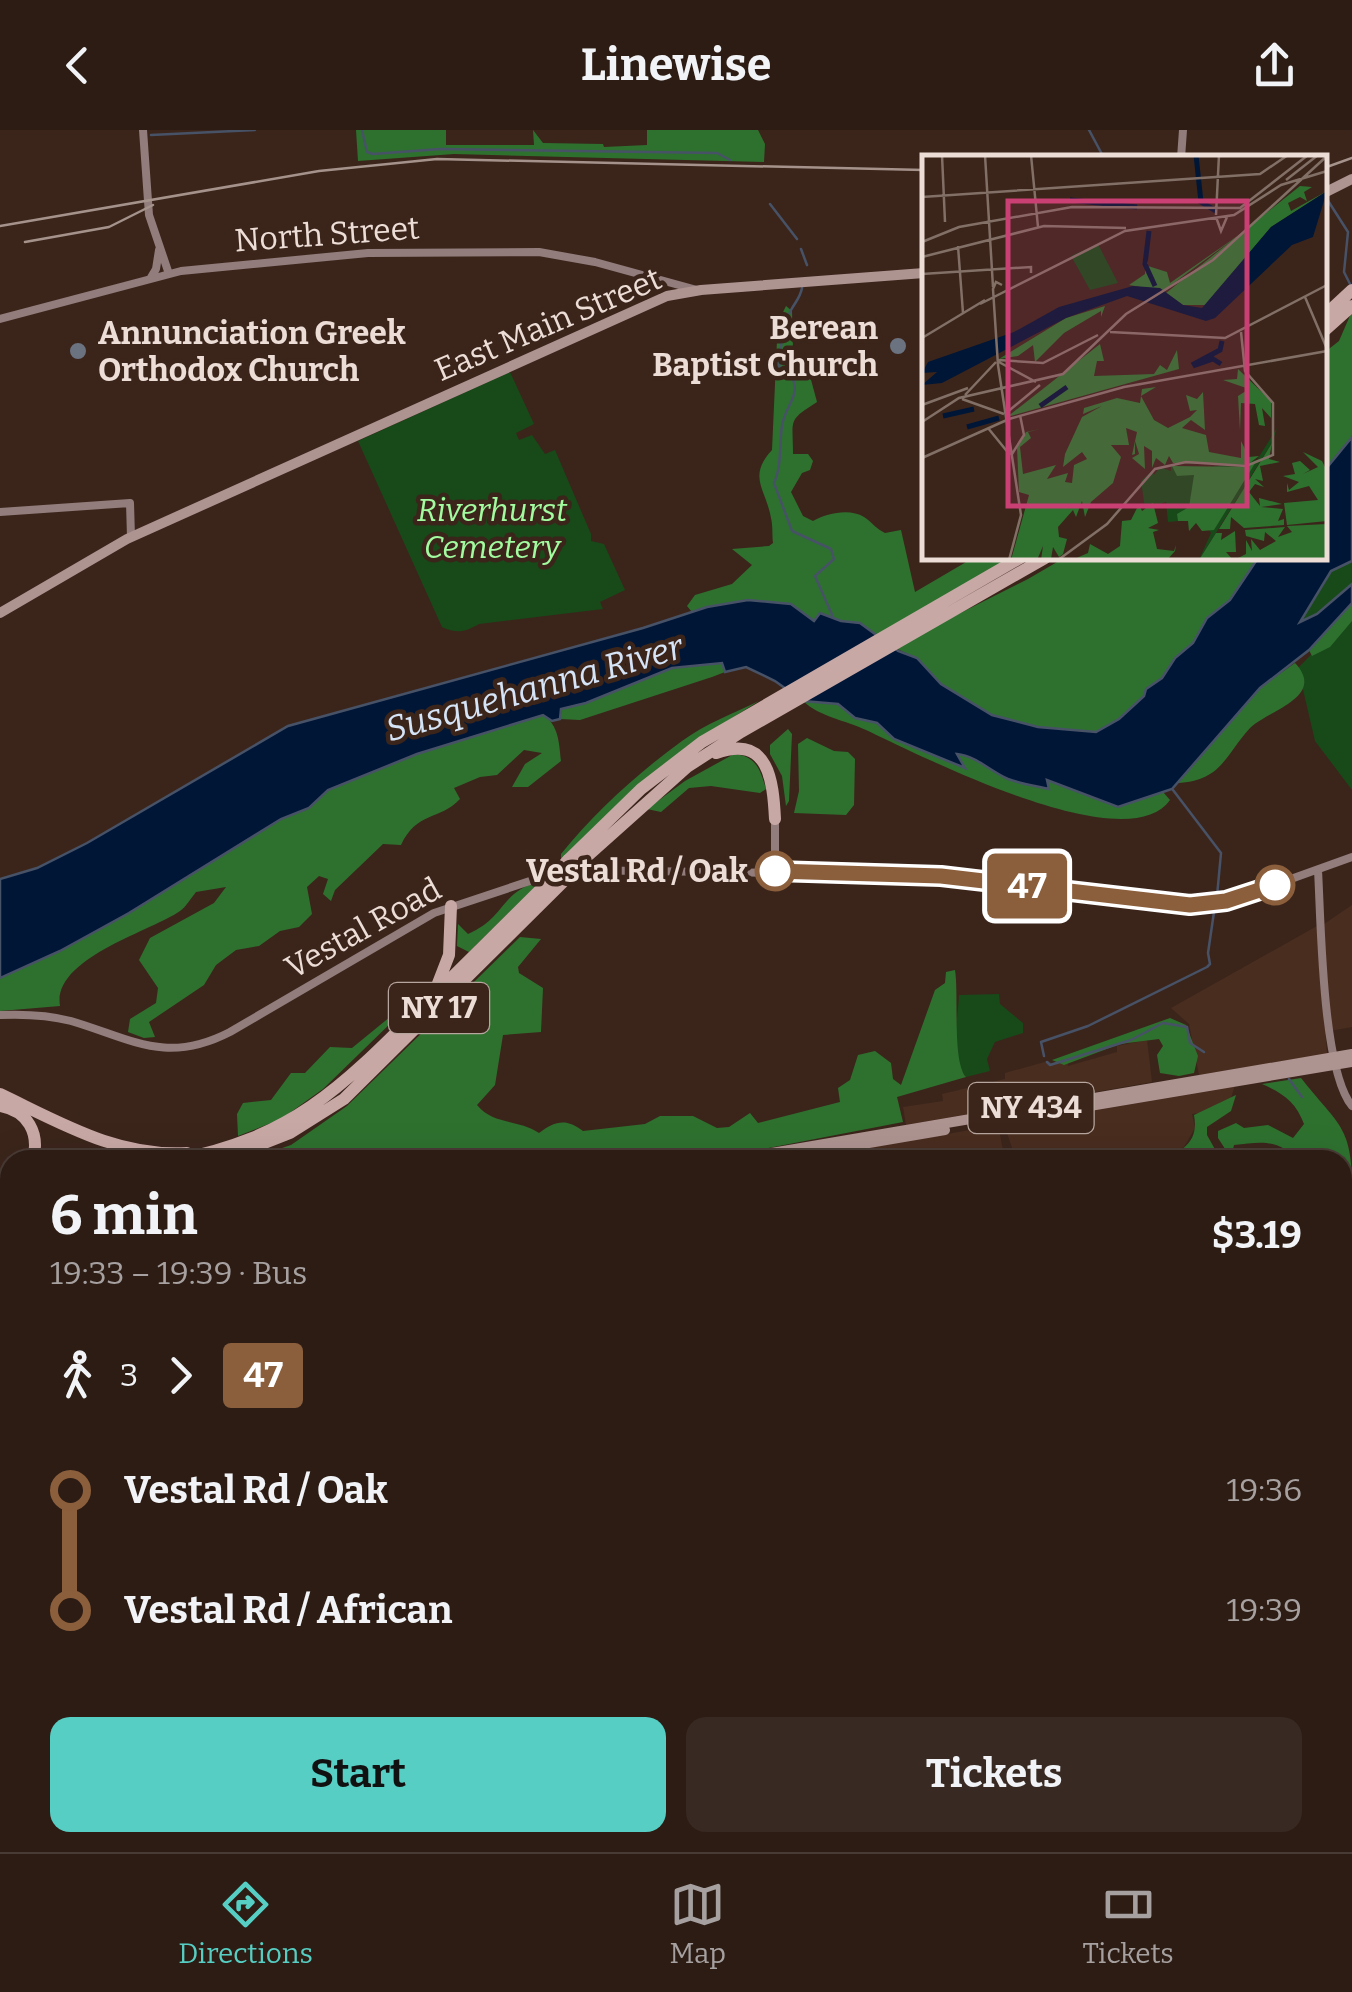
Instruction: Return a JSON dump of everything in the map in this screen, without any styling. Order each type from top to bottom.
[{"type":"highway","points":[[1327,313],[1352,291]]},
{"type":"highway","points":[[1327,328],[1352,306]]},
{"type":"highway","name":"NY 17","points":[[221,1150],[280,1127],[352,1078],[568,860],[669,766],[768,702],[1016,560]]},
{"type":"highway","name":"NY 17","points":[[247,1150],[290,1133],[353,1091],[584,859],[687,767],[782,708],[1041,560]]},
{"type":"highway","points":[[687,767],[726,749],[754,754],[765,764],[773,781],[774,818]]},
{"type":"highway","points":[[418,1012],[438,985],[447,962],[451,906]]},
{"type":"highway","points":[[0,1094],[99,1140],[145,1150]]},
{"type":"highway","points":[[0,1106],[27,1120],[36,1138],[35,1150]]},
{"type":"highway","points":[[208,1150],[230,1148]]},
{"type":"main road","points":[[1327,192],[1352,178]]},
{"type":"main road","name":"East Main Street","points":[[0,613],[131,537],[675,294],[922,273]]},
{"type":"main road","name":"NY 434","points":[[826,1150],[1333,1061],[1352,1054]]},
{"type":"main road","name":"NY 434","points":[[791,1150],[1333,1061],[1352,1062]]},
{"type":"street","points":[[144,130],[148,208],[169,274]]},
{"type":"street","points":[[1181,155],[1183,130]]},
{"type":"street","points":[[149,280],[158,260],[158,246]]},
{"type":"street","name":"North Street","points":[[0,319],[169,274],[228,264],[348,254],[528,252],[576,258],[697,290]]},
{"type":"street","name":"North Street","points":[[660,280],[675,294]]},
{"type":"street","points":[[0,512],[130,503],[131,537]]},
{"type":"street","points":[[774,818],[775,871]]},
{"type":"street","name":"Vestal Road","points":[[0,1015],[58,1018],[149,1047],[192,1046],[230,1032],[405,928],[451,906],[568,871],[941,876],[1198,905],[1234,899],[1352,857]]},
{"type":"street","points":[[1318,870],[1333,1061],[1340,1089],[1352,1106]]},
{"type":"shaded area","points":[[1352,905],[1352,1027],[1330,1031],[1321,926]]},
{"type":"shaded area","points":[[1317,926],[1327,1054],[1199,1075],[1189,1024],[1171,1008]]},
{"type":"shaded area","points":[[1147,1040],[1152,1082],[906,1125],[903,1107],[943,1101],[942,1094],[1005,1079],[1005,1073],[1048,1061],[1067,1061],[1068,1066],[1117,1052],[1117,1046]]},
{"type":"shaded area","points":[[1235,1085],[1228,1108],[1192,1114],[1195,1128],[1184,1147],[1177,1150],[1013,1150],[1007,1133],[1009,1124]]},
{"type":"shaded area","points":[[998,1125],[1003,1150],[862,1150]]},
{"type":"green space","points":[[356,130],[446,130],[446,145],[534,145],[533,130],[543,143],[604,147],[647,145],[647,130],[758,130],[765,144],[764,162],[454,154],[358,161]]},
{"type":"green space","points":[[786,306],[792,311],[793,350],[786,362],[788,374],[810,376],[817,402],[796,418],[793,427],[793,454],[808,454],[813,461],[791,492],[803,516],[813,521],[832,514],[852,513],[885,533],[901,530],[915,592],[970,560],[1007,560],[878,637],[821,613],[815,621],[791,604],[707,607],[692,612],[687,606],[695,595],[732,584],[752,565],[732,549],[773,543],[772,521],[759,476],[772,450],[780,318]]},
{"type":"green space","points":[[1352,311],[1352,437],[1327,468],[1327,350],[1339,341]]},
{"type":"green space","name":"Riverhurst Cemetery","points":[[510,372],[534,424],[516,433],[519,440],[532,435],[545,454],[555,450],[591,541],[604,544],[625,590],[600,602],[603,609],[479,624],[452,631],[442,627],[358,441]]},
{"type":"green space","points":[[1061,560],[1257,560],[1230,600],[1207,618],[1193,643],[1175,658],[1162,678],[1146,688],[1145,696],[1119,719],[1096,732],[1038,727],[992,715],[941,684],[917,658],[893,647]]},
{"type":"green space","points":[[1352,561],[1352,584],[1317,614],[1299,623],[1331,571]]},
{"type":"green space","points":[[1352,603],[1352,621],[1330,647],[1312,656],[1309,650]]},
{"type":"green space","points":[[1352,613],[1352,790],[1315,741],[1298,668]]},
{"type":"green space","points":[[723,663],[725,672],[712,677],[580,720],[560,719],[560,709],[586,703],[672,668]]},
{"type":"green space","points":[[1295,663],[1303,675],[1300,694],[1250,728],[1213,772],[1177,783],[1260,688]]},
{"type":"green space","points":[[759,701],[686,747],[561,861],[561,854],[588,823],[650,766],[700,729]]},
{"type":"green space","points":[[803,701],[838,704],[855,718],[877,723],[895,739],[963,767],[955,753],[962,755],[1022,783],[1048,789],[1046,780],[1118,807],[1163,792],[1170,800],[1146,816],[1111,819],[1068,811],[973,779],[825,715]]},
{"type":"green space","points":[[543,714],[555,729],[561,761],[528,787],[512,787],[525,764],[542,753],[524,750],[497,775],[480,777],[454,788],[460,799],[421,821],[401,845],[383,844],[335,890],[331,901],[323,894],[328,879],[319,876],[307,887],[312,914],[299,927],[280,931],[259,946],[236,950],[216,965],[204,985],[149,1022],[155,1037],[128,1032],[130,1019],[156,1003],[158,988],[139,960],[150,938],[214,903],[226,887],[196,892],[180,911],[87,960],[62,989],[60,1006],[0,1011],[0,978],[129,913],[281,819],[309,808],[328,790],[417,754]]},
{"type":"green space","points":[[788,729],[792,734],[786,806],[782,776],[770,754],[770,745]]},
{"type":"green space","points":[[807,738],[834,751],[848,752],[855,759],[854,805],[846,815],[794,813],[799,791],[798,744]]},
{"type":"green space","points":[[734,754],[756,765],[766,789],[760,793],[711,786],[689,788],[661,812],[647,809],[685,781]]},
{"type":"green space","points":[[540,882],[469,952],[457,946],[458,924],[468,934],[480,928],[518,891]]},
{"type":"green space","points":[[520,937],[541,939],[518,967],[519,973],[543,988],[541,1032],[503,1035],[495,1085],[477,1105],[490,1116],[539,1133],[561,1123],[583,1131],[645,1124],[660,1116],[693,1116],[717,1128],[729,1127],[750,1113],[758,1123],[840,1102],[838,1088],[850,1080],[858,1055],[875,1051],[891,1063],[893,1079],[901,1085],[935,990],[945,983],[946,972],[955,970],[957,1043],[966,1077],[897,1097],[903,1122],[759,1150],[276,1150],[291,1145],[347,1106]]},
{"type":"green space","points":[[434,981],[323,1089],[281,1119],[238,1136],[237,1114],[243,1103],[271,1100],[291,1073],[305,1073],[330,1047],[352,1048]]},
{"type":"green space","points":[[999,994],[1000,1004],[1023,1023],[1023,1033],[995,1042],[987,1059],[990,1071],[966,1077],[956,1049],[959,995]]},
{"type":"green space","points":[[1170,1018],[1186,1025],[1198,1056],[1194,1073],[1160,1073],[1157,1055],[1163,1046],[1159,1039],[1120,1044],[1064,1065],[1052,1060]]},
{"type":"green space","points":[[1301,1078],[1340,1126],[1349,1150],[1286,1150],[1261,1143],[1234,1145],[1233,1150],[1226,1150],[1218,1131],[1236,1123],[1244,1128],[1268,1125],[1293,1138],[1304,1124],[1293,1104],[1262,1084]]},
{"type":"green space","points":[[1236,1095],[1231,1111],[1207,1127],[1215,1150],[1180,1150],[1192,1139],[1194,1115]]},
{"type":"water","name":"Susquehanna River","points":[[1352,437],[1352,561],[1331,571],[1300,622],[1317,614],[1352,584],[1352,603],[1309,650],[1260,688],[1172,789],[1118,807],[1047,780],[1049,789],[1013,781],[957,754],[965,768],[894,739],[877,723],[855,718],[838,704],[803,701],[746,667],[725,672],[722,663],[672,668],[586,703],[561,709],[560,719],[552,721],[543,715],[417,754],[328,790],[309,808],[281,819],[129,913],[0,978],[0,879],[37,868],[87,843],[288,726],[707,607],[748,600],[791,604],[814,621],[820,613],[860,623],[898,651],[917,658],[941,684],[992,715],[1038,727],[1096,732],[1119,719],[1144,696],[1146,689],[1162,678],[1175,658],[1193,643],[1207,618],[1230,600],[1257,560],[1327,560],[1327,468]]},
{"type":"waterway","points":[[151,135],[255,130]]},
{"type":"waterway","points":[[362,130],[367,152],[373,154],[440,149],[717,153],[730,160]]},
{"type":"waterway","points":[[1089,130],[1102,155]]},
{"type":"waterway","points":[[1327,199],[1348,232],[1344,272],[1350,284]]},
{"type":"waterway","points":[[770,204],[797,239]]},
{"type":"waterway","points":[[801,249],[807,265]]},
{"type":"waterway","points":[[802,288],[782,341],[779,374],[793,379],[795,391],[783,420],[774,483],[792,531],[831,549],[834,559],[815,576],[833,617]]},
{"type":"waterway","points":[[1173,790],[1221,853],[1217,896]]},
{"type":"waterway","points":[[1044,1056],[1041,1042],[1088,1026],[1207,967],[1214,912]]},
{"type":"waterway","points":[[1047,1062],[1050,1065],[1131,1040],[1163,1023],[1187,1027],[1190,1043],[1204,1052]]},
{"type":"waterway","points":[[1289,1079],[1302,1097]]},
{"type":"railway","points":[[1327,167],[1352,158]]},
{"type":"railway","points":[[0,226],[319,171],[437,159],[922,170]]},
{"type":"railway","points":[[25,242],[109,227],[153,205]]},
{"type":"bus line","name":"47","points":[[775,871],[941,876],[1190,905],[1226,901],[1275,885]]},
{"type":"place","name":"Berean Baptist Church","points":[[898,346]]},
{"type":"place","name":"Annunciation Greek Orthodox Church","points":[[78,351]]},
{"type":"place","name":"Vestal Rd / Oak","points":[[775,871]]}]
